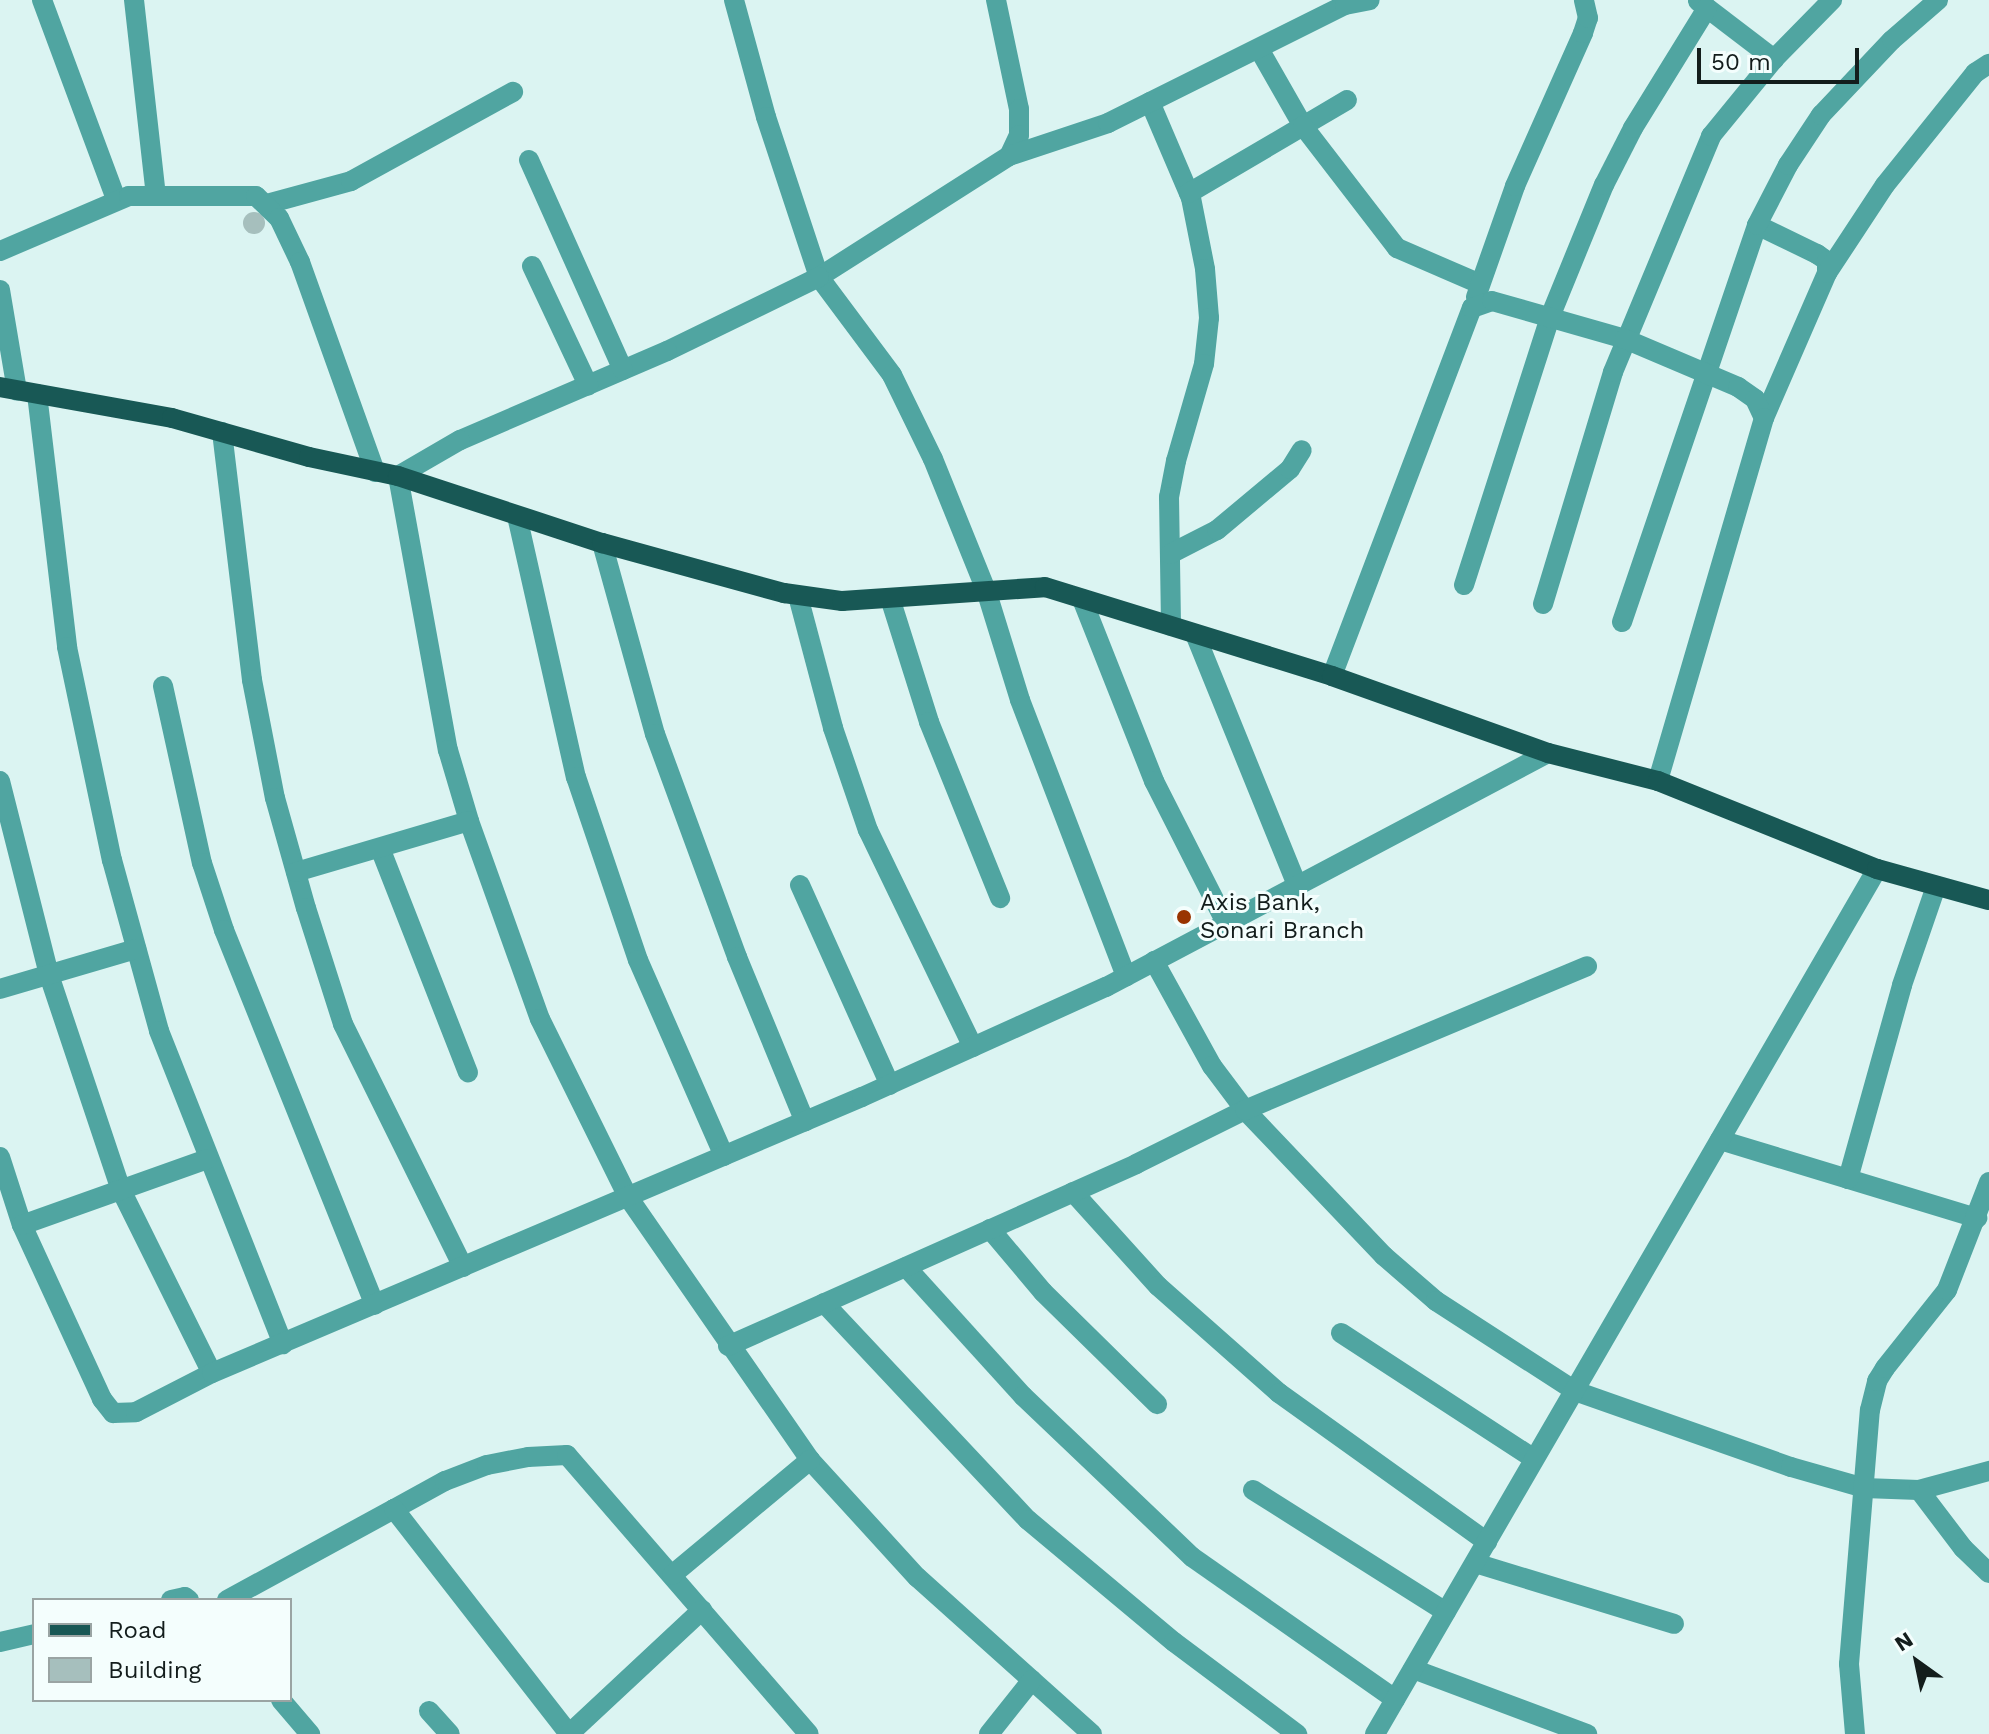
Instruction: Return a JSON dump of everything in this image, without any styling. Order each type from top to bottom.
[{"type":"main road","points":[[18,391],[172,418],[398,476],[602,543],[798,596],[842,601],[1045,587],[1332,676],[1548,753],[1658,781],[1877,869],[1989,900]]},
{"type":"street","points":[[42,0],[116,199]]},
{"type":"street","points":[[134,0],[156,195]]},
{"type":"street","points":[[734,0],[766,117],[819,277],[892,375],[933,459],[986,590],[1020,700],[1126,976]]},
{"type":"street","points":[[996,0],[1019,109],[1019,135],[1009,156]]},
{"type":"street","points":[[1092,1734],[917,1577],[810,1460],[728,1346],[628,1197],[540,1019],[469,821],[448,750],[398,476],[460,440],[623,370],[819,277],[1009,156],[1108,123],[1345,5],[1370,0]]},
{"type":"street","points":[[1332,676],[1472,308],[1515,186],[1583,33],[1588,18],[1584,0]]},
{"type":"street","points":[[1543,604],[1625,339],[1711,136],[1774,59],[1832,0]]},
{"type":"street","points":[[1622,622],[1757,225],[1788,165],[1821,115],[1892,40],[1938,0]]},
{"type":"street","points":[[1464,585],[1550,317],[1604,185],[1702,4],[1774,59]]},
{"type":"street","points":[[1259,49],[1303,126],[1397,248],[1480,284]]},
{"type":"street","points":[[1658,781],[1764,418],[1827,273],[1885,185],[1975,73],[1989,64]]},
{"type":"street","points":[[267,204],[351,181],[513,92]]},
{"type":"street","points":[[1189,193],[1347,100]]},
{"type":"street","points":[[1150,102],[1189,193],[1205,269],[1209,318],[1204,364],[1169,497],[1171,626]]},
{"type":"street","points":[[529,160],[623,370]]},
{"type":"street","points":[[0,251],[116,199],[156,195],[256,196],[279,218],[300,262],[375,472]]},
{"type":"street","points":[[1757,225],[1817,254],[1827,261],[1827,273]]},
{"type":"street","points":[[532,266],[588,385]]},
{"type":"street","points":[[0,290],[67,647],[112,860],[159,1031],[207,1159],[283,1344]]},
{"type":"street","points":[[1472,308],[1492,301],[1625,339],[1738,387],[1755,399],[1764,418]]},
{"type":"street","points":[[222,432],[252,680],[275,798],[296,872],[343,1024],[463,1267]]},
{"type":"street","points":[[1170,554],[1217,530],[1290,469],[1302,450]]},
{"type":"street","points":[[517,516],[576,777],[638,960],[724,1156]]},
{"type":"street","points":[[602,543],[655,734],[737,957],[805,1122]]},
{"type":"street","points":[[798,596],[833,728],[868,830],[973,1047]]},
{"type":"street","points":[[890,598],[929,722],[1000,898]]},
{"type":"street","points":[[1082,599],[1154,781],[1226,923]]},
{"type":"street","points":[[1195,634],[1297,885]]},
{"type":"street","points":[[163,686],[202,863],[224,930],[375,1305]]},
{"type":"street","points":[[0,1157],[13,1215],[102,1399],[113,1413],[136,1412],[212,1373],[805,1122],[1126,976],[1548,753]]},
{"type":"street","points":[[0,781],[49,975],[121,1190],[212,1373]]},
{"type":"street","points":[[296,872],[469,821]]},
{"type":"street","points":[[380,848],[468,1072]]},
{"type":"street","points":[[1375,1734],[1877,869]]},
{"type":"street","points":[[800,885],[890,1085]]},
{"type":"street","points":[[1848,1179],[1902,985],[1936,886]]},
{"type":"street","points":[[0,989],[136,949]]},
{"type":"street","points":[[1154,961],[1212,1066],[1245,1110],[1384,1256],[1436,1301],[1575,1391],[1791,1467],[1864,1488],[1919,1490],[1989,1471]]},
{"type":"street","points":[[728,1346],[1073,1192],[1245,1110],[1587,966]]},
{"type":"street","points":[[1720,1140],[1977,1218]]},
{"type":"street","points":[[13,1215],[121,1190],[207,1159]]},
{"type":"street","points":[[1855,1734],[1849,1664],[1870,1410],[1877,1381],[1939,1303],[1977,1218],[1989,1182]]},
{"type":"street","points":[[1073,1192],[1158,1286],[1279,1393],[1487,1542]]},
{"type":"street","points":[[990,1229],[1043,1292],[1157,1404]]},
{"type":"street","points":[[906,1267],[1023,1396],[1192,1557],[1395,1699]]},
{"type":"street","points":[[824,1303],[1028,1520],[1174,1642],[1297,1734]]},
{"type":"street","points":[[1341,1333],[1534,1459]]},
{"type":"street","points":[[231,1598],[445,1481],[487,1465],[528,1457],[567,1455],[809,1734]]},
{"type":"street","points":[[672,1575],[810,1460]]},
{"type":"street","points":[[1253,1490],[1446,1612]]},
{"type":"street","points":[[1919,1490],[1963,1548],[1989,1573]]},
{"type":"street","points":[[394,1509],[569,1734],[702,1610]]},
{"type":"street","points":[[1475,1563],[1674,1624]]},
{"type":"street","points":[[0,1642],[32,1634]]},
{"type":"street","points":[[1413,1669],[1587,1734]]},
{"type":"street","points":[[989,1734],[1032,1680]]},
{"type":"street","points":[[283,1702],[310,1734]]},
{"type":"street","points":[[429,1711],[450,1734]]},
{"type":"building","points":[[254,212],[262,215],[265,223],[262,231],[254,234],[246,231],[243,223],[246,215]]},
{"type":"place","name":"Axis Bank, Sonari Branch","points":[[1184,917]]}]
